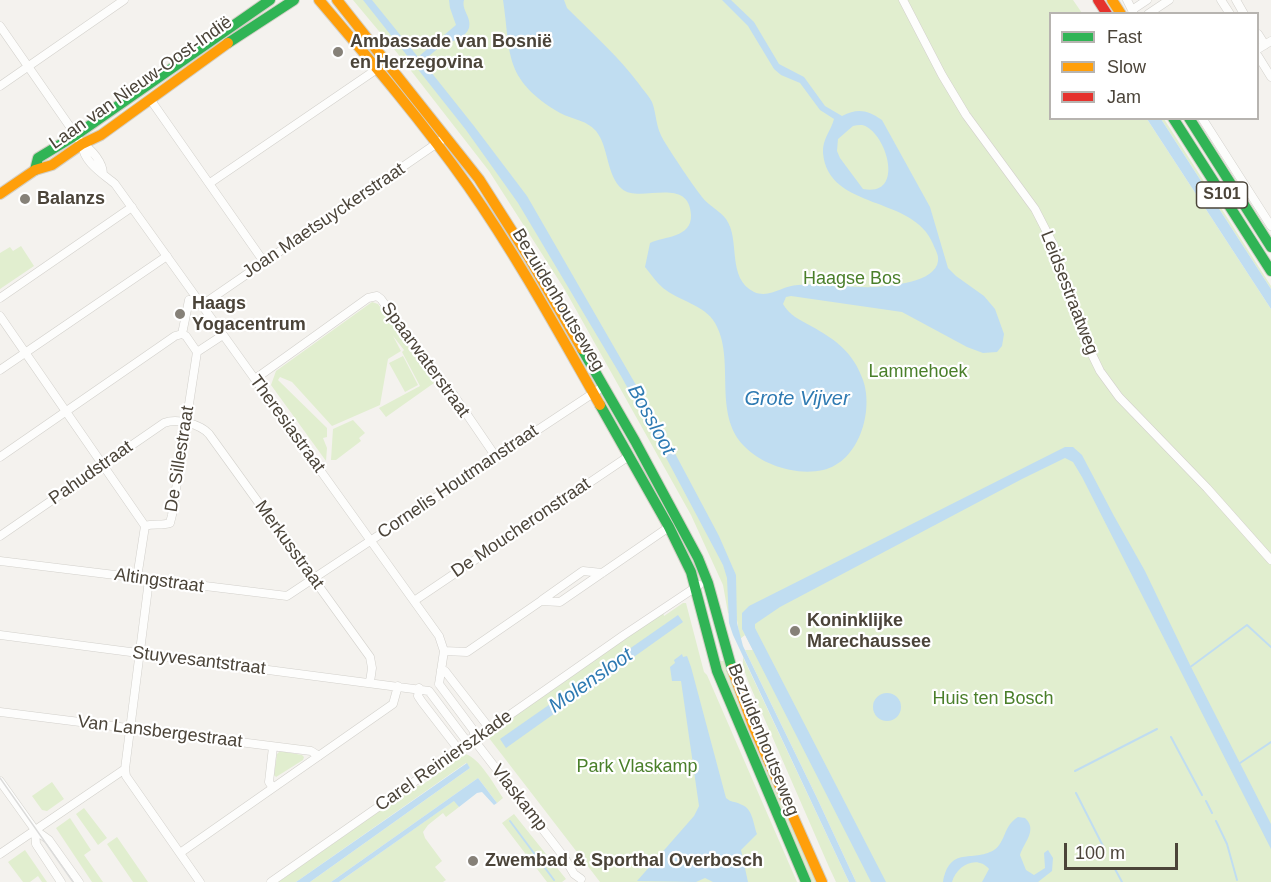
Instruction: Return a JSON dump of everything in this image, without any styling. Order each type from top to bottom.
[{"type":"main road","name":"Laan van Nieuw-Oost-Indië","points":[[0,194],[35,170],[38,158],[79,139],[270,0]]},
{"type":"main road","name":"Laan van Nieuw-Oost-Indië","points":[[79,139],[100,135],[207,56],[294,0]]},
{"type":"main road","name":"Bezuidenhoutseweg","points":[[319,0],[467,185],[517,261],[630,456],[669,527],[696,586],[717,671],[806,882]]},
{"type":"main road","name":"Bezuidenhoutseweg","points":[[337,0],[479,179],[604,386],[680,521],[708,583],[726,653],[750,719],[822,882]]},
{"type":"main road","points":[[1112,0],[1129,12]]},
{"type":"main road","name":"S101","points":[[1174,120],[1271,271]]},
{"type":"main road","name":"S101","points":[[1189,120],[1271,247]]},
{"type":"street","points":[[0,86],[124,0]]},
{"type":"street","name":"Leidsestraatweg","points":[[903,0],[942,75],[966,115],[1035,209],[1053,244],[1082,334],[1100,371],[1119,397],[1207,488],[1271,560]]},
{"type":"street","points":[[1127,0],[1129,12],[1147,0]]},
{"type":"street","points":[[1151,12],[1169,0]]},
{"type":"street","name":"Theresiastraat","points":[[0,26],[79,139],[89,148],[103,168],[103,174],[116,184],[439,636],[444,651]]},
{"type":"street","points":[[1259,59],[1271,77]]},
{"type":"street","points":[[210,183],[376,69]]},
{"type":"street","points":[[150,99],[264,262]]},
{"type":"street","points":[[1203,120],[1271,226]]},
{"type":"street","name":"Joan Maetsuyckerstraat","points":[[202,305],[446,137]]},
{"type":"street","points":[[0,298],[132,207]]},
{"type":"street","points":[[0,370],[167,256]]},
{"type":"street","name":"Spaarwaterstraat","points":[[255,379],[368,298],[377,296],[441,384],[453,394],[496,457]]},
{"type":"street","points":[[182,334],[189,300],[202,305]]},
{"type":"street","points":[[0,316],[145,526]]},
{"type":"street","points":[[0,457],[175,336],[182,334],[186,336],[197,352],[223,335]]},
{"type":"street","name":"De Sillestraat","points":[[137,578],[145,526],[170,523],[197,352]]},
{"type":"street","name":"Cornelis Houtmanstraat","points":[[313,579],[604,386]]},
{"type":"street","name":"Pahudstraat","points":[[0,536],[164,423],[169,421],[186,424]]},
{"type":"street","name":"Merkusstraat","points":[[186,424],[201,426],[209,434],[370,657],[372,668],[370,682]]},
{"type":"street","name":"De Moucheronstraat","points":[[414,601],[630,456]]},
{"type":"street","points":[[541,601],[560,602],[669,527]]},
{"type":"street","name":"Altingstraat","points":[[0,561],[282,597],[292,594],[313,579]]},
{"type":"street","points":[[439,684],[429,691],[465,739],[474,740],[474,731],[439,684],[444,651],[463,654],[583,571],[602,573]]},
{"type":"street","points":[[149,580],[124,769],[126,776],[200,882]]},
{"type":"street","name":"Carel Reinierszkade","points":[[271,882],[696,586],[708,583]]},
{"type":"street","name":"Stuyvesantstraat","points":[[0,635],[429,691]]},
{"type":"street","points":[[441,670],[445,671],[490,729]]},
{"type":"street","points":[[180,853],[393,704],[398,686]]},
{"type":"street","points":[[419,688],[418,696],[459,750]]},
{"type":"street","name":"Van Lansbergestraat","points":[[0,712],[311,751],[319,756]]},
{"type":"street","name":"Vlaskamp","points":[[474,740],[564,857],[576,867],[582,880]]},
{"type":"street","points":[[273,747],[269,782],[273,788]]},
{"type":"street","points":[[0,854],[124,769]]},
{"type":"street","points":[[0,781],[35,830],[49,840],[79,882]]},
{"type":"street","points":[[35,830],[36,844],[61,882]]},
{"type":"green space","name":"Haagse Bos","points":[[353,0],[1073,0],[1081,12],[1049,12],[1049,120],[1148,120],[1271,309],[1271,882],[856,882],[745,650],[753,650],[742,629],[745,635],[740,639],[737,620],[728,613],[723,585],[691,515],[565,290],[489,171]]},
{"type":"green space","points":[[1162,120],[1165,120],[1271,289]]},
{"type":"green space","points":[[21,246],[34,266],[0,289],[0,253],[10,247],[13,251]]},
{"type":"green space","points":[[372,302],[378,304],[434,383],[386,417],[379,408],[420,386],[402,352],[404,350],[393,336],[401,351],[388,359],[380,405],[332,426],[292,382],[280,377],[278,380],[327,428],[327,437],[323,438],[327,448],[326,461],[271,385],[276,371]]},
{"type":"green space","points":[[403,356],[418,385],[405,392],[389,363]]},
{"type":"green space","points":[[353,420],[365,433],[359,438],[361,441],[336,460],[331,460],[333,429]]},
{"type":"green space","name":"Park Vlaskamp","points":[[686,603],[704,672],[797,882],[600,882],[489,738],[507,724],[506,722],[663,611],[664,616]]},
{"type":"green space","points":[[743,657],[849,882],[836,882],[748,681],[743,667]]},
{"type":"green space","points":[[724,661],[819,882],[810,882],[726,685],[719,662]]},
{"type":"green space","points":[[280,751],[304,757],[303,760],[276,777],[274,775],[277,754]]},
{"type":"green space","points":[[465,754],[476,760],[496,786],[503,798],[497,803],[478,778],[331,882],[310,882],[470,768],[466,763],[296,882],[278,882],[414,787],[422,785]]},
{"type":"green space","points":[[52,782],[64,799],[47,811],[42,810],[32,796]]},
{"type":"green space","points":[[455,800],[459,807],[446,817],[443,813],[423,832],[442,861],[435,867],[446,880],[443,882],[339,882]]},
{"type":"green space","points":[[84,808],[107,838],[98,845],[76,814]]},
{"type":"green space","points":[[514,814],[566,879],[562,882],[547,882],[502,823]]},
{"type":"green space","points":[[70,818],[91,850],[84,855],[103,882],[92,882],[56,828]]},
{"type":"green space","points":[[117,837],[148,882],[133,882],[107,844]]},
{"type":"green space","points":[[25,850],[47,882],[42,882],[38,876],[30,882],[23,882],[8,862]]},
{"type":"water","name":"Bossloot","points":[[363,0],[372,0],[418,57],[456,25],[449,0],[464,0],[469,28],[465,34],[440,47],[423,62],[527,196],[670,444],[719,536],[736,575],[737,623],[743,646],[856,882],[849,882],[733,635],[729,623],[727,578],[723,565],[621,376],[518,203],[466,130]]},
{"type":"water","name":"Grote Vijver","points":[[503,0],[564,0],[567,8],[631,74],[651,100],[661,136],[683,170],[705,200],[726,219],[733,237],[740,278],[745,286],[754,292],[766,294],[792,286],[807,285],[882,286],[912,282],[930,274],[935,268],[938,257],[923,228],[908,217],[855,194],[840,185],[828,172],[823,148],[834,119],[820,110],[800,83],[781,75],[774,69],[748,26],[722,0],[731,0],[754,22],[779,64],[804,77],[825,106],[842,116],[862,111],[882,120],[930,207],[948,268],[984,296],[995,309],[1004,334],[1002,346],[997,352],[983,353],[967,347],[902,312],[786,297],[783,304],[788,311],[836,342],[849,354],[859,370],[866,392],[865,420],[861,434],[846,457],[836,465],[823,470],[791,470],[770,464],[751,453],[734,433],[729,418],[724,353],[715,323],[698,307],[663,288],[645,267],[650,243],[676,235],[687,228],[691,215],[688,203],[682,196],[673,193],[640,194],[622,189],[613,176],[596,131],[587,124],[560,113],[538,98],[526,86],[512,62]],"holes":[[[853,126],[865,126],[875,134],[886,154],[888,176],[884,185],[876,189],[863,189],[837,151],[838,139]]]},
{"type":"water","points":[[1148,120],[1162,120],[1271,289],[1271,309]]},
{"type":"water","points":[[1065,447],[1073,447],[1082,455],[1145,571],[1271,824],[1271,849],[1082,477],[1073,462],[1065,458],[780,607],[755,624],[755,628],[886,882],[871,882],[742,629],[742,613],[749,606]]},
{"type":"water","name":"Molensloot","points":[[678,615],[683,622],[506,748],[500,739]]},
{"type":"water","points":[[682,654],[683,657],[687,656],[691,667],[726,798],[748,809],[757,834],[741,850],[748,882],[713,882],[705,878],[696,882],[637,881],[694,816],[699,806],[681,681],[672,681],[670,667],[675,663],[674,660]]},
{"type":"water","points":[[887,693],[897,697],[901,707],[897,717],[887,721],[877,717],[873,707],[877,697]]},
{"type":"water","points":[[467,763],[470,768],[310,882],[296,882]]},
{"type":"water","points":[[478,778],[497,803],[494,805],[482,792],[477,793],[459,807],[454,801],[339,882],[331,882]]},
{"type":"water","points":[[1018,817],[1025,818],[1030,827],[1029,836],[1020,855],[1026,870],[1034,875],[1045,868],[1044,853],[1048,850],[1053,858],[1052,871],[1038,882],[982,882],[989,869],[973,862],[958,871],[952,882],[943,882],[946,871],[956,859],[986,854],[998,847],[1010,825]]},
{"type":"waterway","points":[[1189,668],[1247,625],[1271,647]]},
{"type":"waterway","points":[[1075,771],[1157,729]]},
{"type":"waterway","points":[[1171,737],[1202,795]]},
{"type":"waterway","points":[[1240,763],[1271,742]]},
{"type":"waterway","points":[[1076,793],[1104,848]]},
{"type":"waterway","points":[[1206,801],[1212,813]]},
{"type":"waterway","points":[[510,821],[554,880]]},
{"type":"waterway","points":[[1216,821],[1227,844],[1237,880]]},
{"type":"waterway","points":[[1115,869],[1122,882]]},
{"type":"tram line","points":[[0,778],[73,882]]},
{"type":"traffic: fast","points":[[35,170],[38,158],[76,135],[270,0]]},
{"type":"traffic: fast","points":[[228,43],[294,0]]},
{"type":"traffic: fast","points":[[1174,120],[1271,271]]},
{"type":"traffic: fast","points":[[1190,120],[1271,247]]},
{"type":"traffic: fast","points":[[582,349],[698,558],[708,583],[732,669]]},
{"type":"traffic: fast","points":[[600,405],[669,527],[691,572],[717,671],[806,882]]},
{"type":"traffic: slow","points":[[319,0],[414,114],[468,186],[520,267],[600,405]]},
{"type":"traffic: slow","points":[[337,0],[479,179],[528,256],[582,349]]},
{"type":"traffic: slow","points":[[1112,0],[1120,12]]},
{"type":"traffic: slow","points":[[0,194],[35,170],[52,165],[82,144],[101,135],[228,43]]},
{"type":"traffic: slow","points":[[732,669],[754,728],[822,882]]},
{"type":"traffic: jam","points":[[1098,0],[1106,12]]},
{"type":"place","name":"Ambassade van Bosnië en Herzegovina","points":[[338,52]]},
{"type":"place","name":"Balanzs","points":[[25,199]]},
{"type":"place","name":"Haags Yogacentrum","points":[[180,314]]},
{"type":"place","name":"Koninklijke Marechaussee","points":[[795,631]]},
{"type":"place","name":"Zwembad & Sporthal Overbosch","points":[[473,861]]},
{"type":"park label","name":"Lammehoek","points":[[918,372]]},
{"type":"park label","name":"Huis ten Bosch","points":[[993,699]]}]
